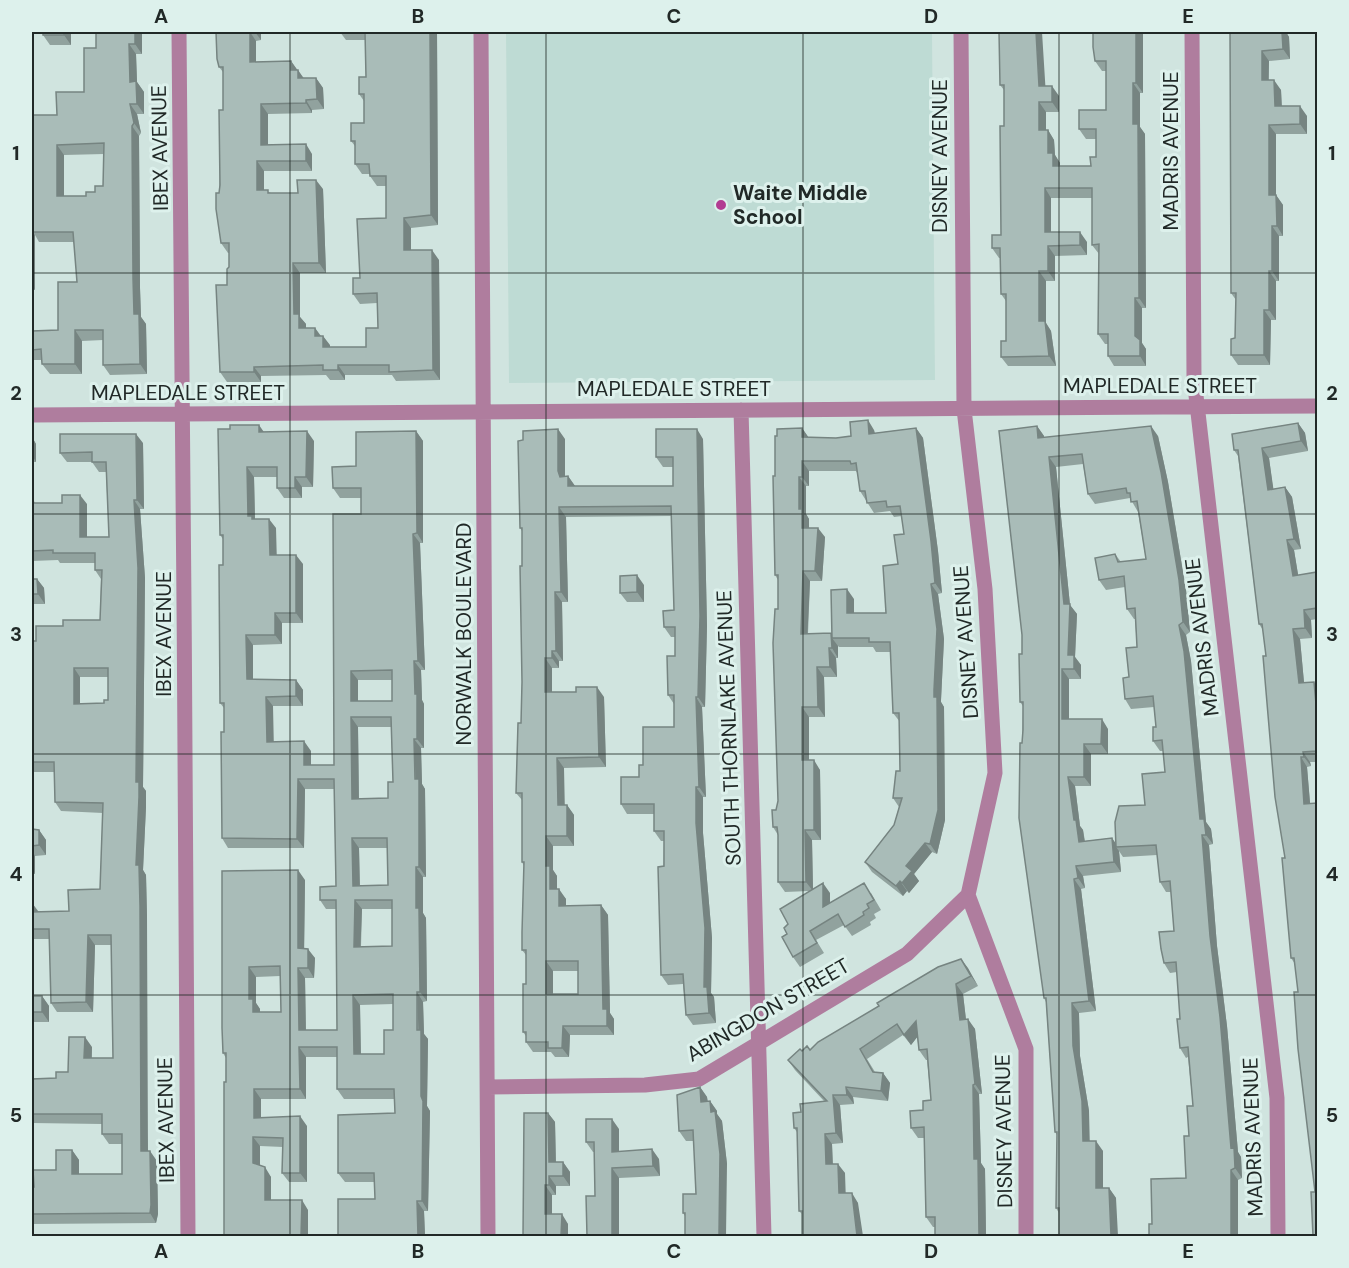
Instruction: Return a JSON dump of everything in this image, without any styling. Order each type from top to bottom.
[{"type":"street","name":"IBEX AVENUE","points":[[179,32],[185,414],[184,869],[188,1236]]},
{"type":"street","name":"NORWALK BOULEVARD","points":[[481,32],[488,1236]]},
{"type":"street","name":"DISNEY AVENUE","points":[[961,32],[964,409],[985,589],[995,773],[968,896],[1026,1049],[1026,1236]]},
{"type":"street","name":"MADRIS AVENUE","points":[[1192,32],[1194,378],[1277,1098],[1278,1236]]},
{"type":"street","name":"MAPLEDALE STREET","points":[[32,415],[1317,406]]},
{"type":"street","name":"SOUTH THORNLAKE AVENUE","points":[[741,410],[764,1236]]},
{"type":"street","name":"ABINGDON STREET","points":[[488,1086],[645,1085],[699,1079],[907,954],[968,896]]},
{"type":"shaded area","name":"Waite Middle School","points":[[506,32],[932,32],[935,380],[509,383]]},
{"type":"building","points":[[43,32],[64,32],[64,35],[43,35]]},
{"type":"building","points":[[96,32],[135,32],[135,44],[129,44],[130,82],[136,81],[137,104],[130,104],[134,123],[132,126],[134,314],[139,314],[140,364],[103,365],[103,330],[75,330],[75,364],[42,364],[41,349],[32,350],[32,331],[58,330],[58,282],[77,282],[73,232],[32,232],[33,115],[57,115],[56,92],[84,92],[84,48],[96,48]],"holes":[[[104,143],[103,186],[95,186],[95,192],[86,192],[86,196],[57,196],[57,145]]]},
{"type":"building","points":[[216,32],[250,32],[250,62],[291,61],[291,70],[298,70],[298,78],[316,78],[317,99],[306,100],[306,103],[261,104],[261,145],[306,144],[306,161],[257,161],[257,190],[268,190],[268,193],[298,193],[297,180],[316,180],[319,263],[293,263],[294,314],[299,314],[299,328],[315,328],[315,336],[323,336],[323,347],[366,347],[366,328],[378,328],[377,293],[353,294],[353,278],[360,278],[357,219],[386,218],[386,176],[370,176],[369,164],[355,164],[355,141],[351,141],[351,123],[364,123],[364,94],[359,94],[359,77],[366,77],[365,32],[430,32],[431,215],[404,218],[404,250],[432,250],[433,370],[389,372],[389,365],[338,365],[338,370],[323,370],[323,365],[254,367],[254,372],[220,372],[216,285],[227,285],[229,243],[221,243],[216,209],[216,193],[219,193],[220,185],[219,110],[223,110],[223,67],[219,67],[217,59]]},
{"type":"building","points":[[999,32],[1036,32],[1039,86],[1052,86],[1052,102],[1039,102],[1039,130],[1048,130],[1048,153],[1053,153],[1053,166],[1091,166],[1090,157],[1096,157],[1096,129],[1079,129],[1079,110],[1106,110],[1106,61],[1095,61],[1093,32],[1136,32],[1133,124],[1138,124],[1139,298],[1135,298],[1135,336],[1140,340],[1140,356],[1108,356],[1108,334],[1098,334],[1099,244],[1092,245],[1092,188],[1045,188],[1045,232],[1080,232],[1080,245],[1048,246],[1048,271],[1039,271],[1039,321],[1045,321],[1049,356],[1001,357],[1001,341],[1006,341],[1006,294],[1001,294],[1000,248],[992,248],[992,235],[1001,235],[1000,126],[1004,126],[1004,85],[1000,85]]},
{"type":"building","points":[[1230,32],[1282,32],[1283,49],[1262,51],[1262,80],[1274,80],[1275,106],[1300,106],[1300,124],[1269,125],[1269,195],[1276,195],[1277,226],[1272,226],[1269,310],[1264,310],[1264,355],[1231,355],[1231,339],[1235,338],[1236,293],[1231,293]]},
{"type":"building","points":[[868,420],[869,434],[916,428],[935,583],[931,584],[937,629],[934,697],[937,697],[938,810],[930,844],[925,843],[906,866],[912,871],[902,883],[900,881],[896,886],[865,862],[894,825],[902,798],[893,798],[896,771],[900,771],[899,713],[893,713],[890,642],[869,642],[869,638],[832,638],[831,590],[847,589],[847,613],[886,613],[883,566],[898,564],[894,535],[904,534],[900,506],[887,507],[886,501],[867,503],[865,491],[860,491],[856,463],[802,461],[802,477],[799,477],[799,509],[802,509],[802,528],[818,528],[815,571],[803,571],[801,634],[831,633],[832,648],[829,648],[830,667],[817,667],[818,707],[802,707],[802,760],[814,760],[814,830],[805,830],[806,882],[778,882],[778,835],[777,827],[773,827],[772,810],[776,810],[778,801],[773,643],[775,609],[778,609],[773,476],[775,476],[775,436],[777,436],[777,429],[802,428],[802,437],[851,436],[850,422]]},
{"type":"building","points":[[1298,423],[1301,441],[1262,448],[1268,490],[1285,487],[1294,539],[1287,540],[1293,576],[1317,572],[1317,608],[1304,610],[1305,628],[1293,629],[1299,683],[1314,682],[1317,715],[1317,751],[1303,752],[1304,757],[1301,757],[1304,804],[1317,803],[1317,1236],[1313,1236],[1311,1192],[1315,1192],[1298,1049],[1294,992],[1298,992],[1294,958],[1291,958],[1282,858],[1285,858],[1275,797],[1263,656],[1266,656],[1262,624],[1259,624],[1238,450],[1234,450],[1232,434]]},
{"type":"building","points":[[230,425],[259,425],[259,432],[307,431],[306,477],[295,477],[295,488],[277,488],[277,467],[247,467],[248,516],[252,516],[252,519],[269,519],[270,555],[296,555],[296,613],[275,613],[275,635],[246,635],[247,679],[296,680],[296,696],[266,697],[267,742],[304,741],[304,765],[334,765],[333,514],[361,514],[361,488],[333,488],[332,467],[356,466],[356,432],[416,431],[417,533],[413,534],[418,661],[414,661],[417,739],[414,739],[415,779],[419,779],[419,867],[416,867],[416,908],[419,908],[420,992],[417,992],[417,1030],[421,1030],[421,1096],[423,1101],[422,1201],[417,1201],[418,1236],[338,1236],[338,1199],[375,1199],[374,1173],[338,1173],[338,1115],[395,1113],[394,1089],[337,1089],[337,1047],[299,1047],[300,1089],[254,1089],[254,1118],[300,1116],[300,1173],[282,1173],[283,1138],[253,1137],[253,1163],[265,1167],[265,1200],[302,1200],[301,1236],[224,1236],[226,1053],[223,1053],[222,1028],[222,871],[298,870],[298,948],[308,949],[308,968],[298,968],[299,1030],[337,1030],[336,900],[320,900],[320,887],[336,886],[334,779],[298,779],[297,839],[222,838],[221,732],[224,732],[224,703],[220,703],[219,565],[223,565],[223,535],[220,535],[218,429],[230,429]],"holes":[[[392,670],[392,701],[351,701],[351,671]],[[351,717],[391,717],[393,782],[388,782],[388,798],[352,799]],[[352,838],[387,838],[388,885],[353,886]],[[355,900],[392,900],[392,946],[354,947]],[[280,966],[281,1012],[253,1012],[253,999],[249,999],[249,967]],[[393,994],[393,1030],[384,1030],[384,1054],[354,1054],[353,995]]]},
{"type":"building","points":[[1037,426],[1038,438],[1151,426],[1179,580],[1183,622],[1179,625],[1184,651],[1200,819],[1204,819],[1206,835],[1202,835],[1210,936],[1220,1017],[1231,1148],[1234,1147],[1235,1168],[1231,1170],[1231,1236],[1149,1236],[1149,1224],[1152,1224],[1151,1179],[1186,1178],[1184,1136],[1189,1136],[1187,1106],[1193,1106],[1188,1047],[1180,1048],[1176,962],[1164,963],[1159,932],[1174,931],[1170,881],[1160,882],[1156,845],[1116,847],[1115,822],[1119,806],[1145,805],[1142,774],[1165,772],[1162,740],[1153,741],[1153,727],[1156,727],[1153,696],[1125,699],[1123,678],[1129,677],[1126,648],[1137,647],[1135,608],[1127,609],[1124,576],[1099,580],[1095,558],[1115,554],[1118,562],[1146,559],[1137,501],[1131,502],[1130,493],[1127,493],[1126,488],[1088,494],[1082,454],[1049,457],[1064,604],[1070,604],[1068,655],[1074,655],[1074,669],[1062,669],[1062,719],[1102,719],[1101,744],[1084,744],[1084,777],[1068,777],[1074,820],[1076,820],[1079,842],[1112,838],[1114,862],[1076,866],[1078,878],[1074,879],[1089,1001],[1072,1003],[1073,1046],[1082,1101],[1083,1141],[1096,1141],[1096,1188],[1109,1188],[1111,1236],[1059,1236],[1059,1208],[1056,1208],[1057,1132],[1055,1132],[1046,998],[1044,998],[1019,818],[1023,702],[1020,702],[1019,654],[1022,654],[1022,635],[999,431]]},
{"type":"building","points":[[558,429],[558,471],[560,477],[568,476],[568,486],[673,486],[673,457],[656,457],[656,429],[697,429],[700,616],[698,697],[696,697],[699,787],[696,787],[696,823],[705,928],[704,987],[707,987],[709,1013],[686,1015],[683,974],[661,975],[658,867],[664,866],[664,831],[654,831],[654,804],[621,804],[621,777],[639,777],[639,765],[643,765],[643,727],[674,727],[674,695],[668,695],[667,656],[675,656],[675,627],[664,627],[663,611],[674,610],[671,506],[559,507],[561,592],[555,592],[556,651],[552,651],[552,658],[545,658],[545,692],[576,692],[576,687],[597,687],[599,757],[557,758],[558,805],[567,805],[567,836],[546,836],[546,866],[550,866],[550,889],[559,889],[559,906],[601,905],[603,1009],[607,1009],[607,1026],[563,1026],[562,1048],[548,1048],[548,1042],[526,1042],[526,1032],[523,1032],[526,950],[522,950],[524,862],[522,862],[522,793],[516,793],[522,682],[520,566],[522,566],[522,528],[520,528],[518,441],[523,440],[523,431]],"holes":[[[546,961],[578,961],[578,994],[546,994]]]},
{"type":"building","points":[[60,434],[136,434],[137,500],[134,500],[138,568],[136,782],[139,782],[139,797],[136,865],[139,865],[140,906],[141,1151],[150,1151],[150,1213],[32,1214],[33,1170],[56,1170],[56,1150],[72,1150],[72,1174],[122,1174],[122,1134],[102,1134],[102,1114],[32,1114],[32,1079],[56,1078],[56,1072],[68,1072],[69,1037],[85,1037],[84,1058],[113,1058],[111,935],[88,935],[86,1002],[51,1003],[49,929],[32,929],[32,912],[69,911],[68,890],[100,889],[103,803],[55,802],[54,762],[32,762],[32,641],[36,641],[36,626],[63,626],[63,620],[100,620],[102,570],[95,570],[95,553],[32,551],[32,503],[62,503],[62,495],[80,495],[80,537],[109,537],[106,462],[92,462],[92,452],[60,453]],"holes":[[[74,668],[108,668],[108,700],[104,700],[104,703],[74,704]]]},
{"type":"building","points":[[637,575],[637,592],[620,593],[620,576]]},
{"type":"building","points":[[32,579],[37,579],[38,594],[32,594]]},
{"type":"building","points":[[32,829],[39,830],[39,845],[32,846]]},
{"type":"building","points":[[823,883],[823,907],[864,883],[874,900],[867,904],[869,908],[863,912],[864,915],[845,927],[838,914],[810,931],[817,943],[793,957],[782,937],[787,934],[784,928],[788,924],[780,909]]},
{"type":"building","points":[[961,959],[971,976],[956,984],[960,1020],[968,1019],[975,1084],[973,1085],[974,1159],[978,1159],[979,1236],[935,1236],[935,1217],[926,1217],[924,1127],[911,1128],[910,1111],[923,1110],[923,1101],[931,1100],[927,1049],[919,1050],[916,1021],[904,1035],[897,1024],[860,1049],[873,1072],[883,1073],[881,1091],[846,1087],[847,1095],[833,1095],[836,1133],[825,1134],[826,1164],[838,1164],[839,1193],[852,1193],[857,1236],[802,1236],[802,1211],[799,1211],[797,1128],[794,1128],[793,1113],[801,1112],[800,1104],[827,1101],[788,1060],[800,1049],[802,1051],[807,1046],[810,1050],[818,1042],[879,1006],[877,1003],[938,967]]},
{"type":"building","points":[[32,996],[42,996],[42,1012],[32,1012]]},
{"type":"building","points":[[700,1087],[701,1102],[710,1101],[711,1112],[715,1111],[720,1154],[719,1234],[723,1236],[685,1236],[683,1194],[696,1194],[693,1130],[679,1131],[677,1095]]},
{"type":"building","points":[[524,1113],[548,1113],[549,1162],[563,1162],[563,1176],[549,1176],[549,1185],[545,1185],[545,1214],[562,1214],[561,1236],[523,1236]]},
{"type":"building","points":[[586,1119],[612,1119],[612,1152],[652,1149],[653,1166],[612,1168],[612,1236],[587,1236],[586,1196],[595,1196],[594,1142],[586,1142]]},
{"type":"place","name":"Waite Middle School","points":[[721,205]]}]
